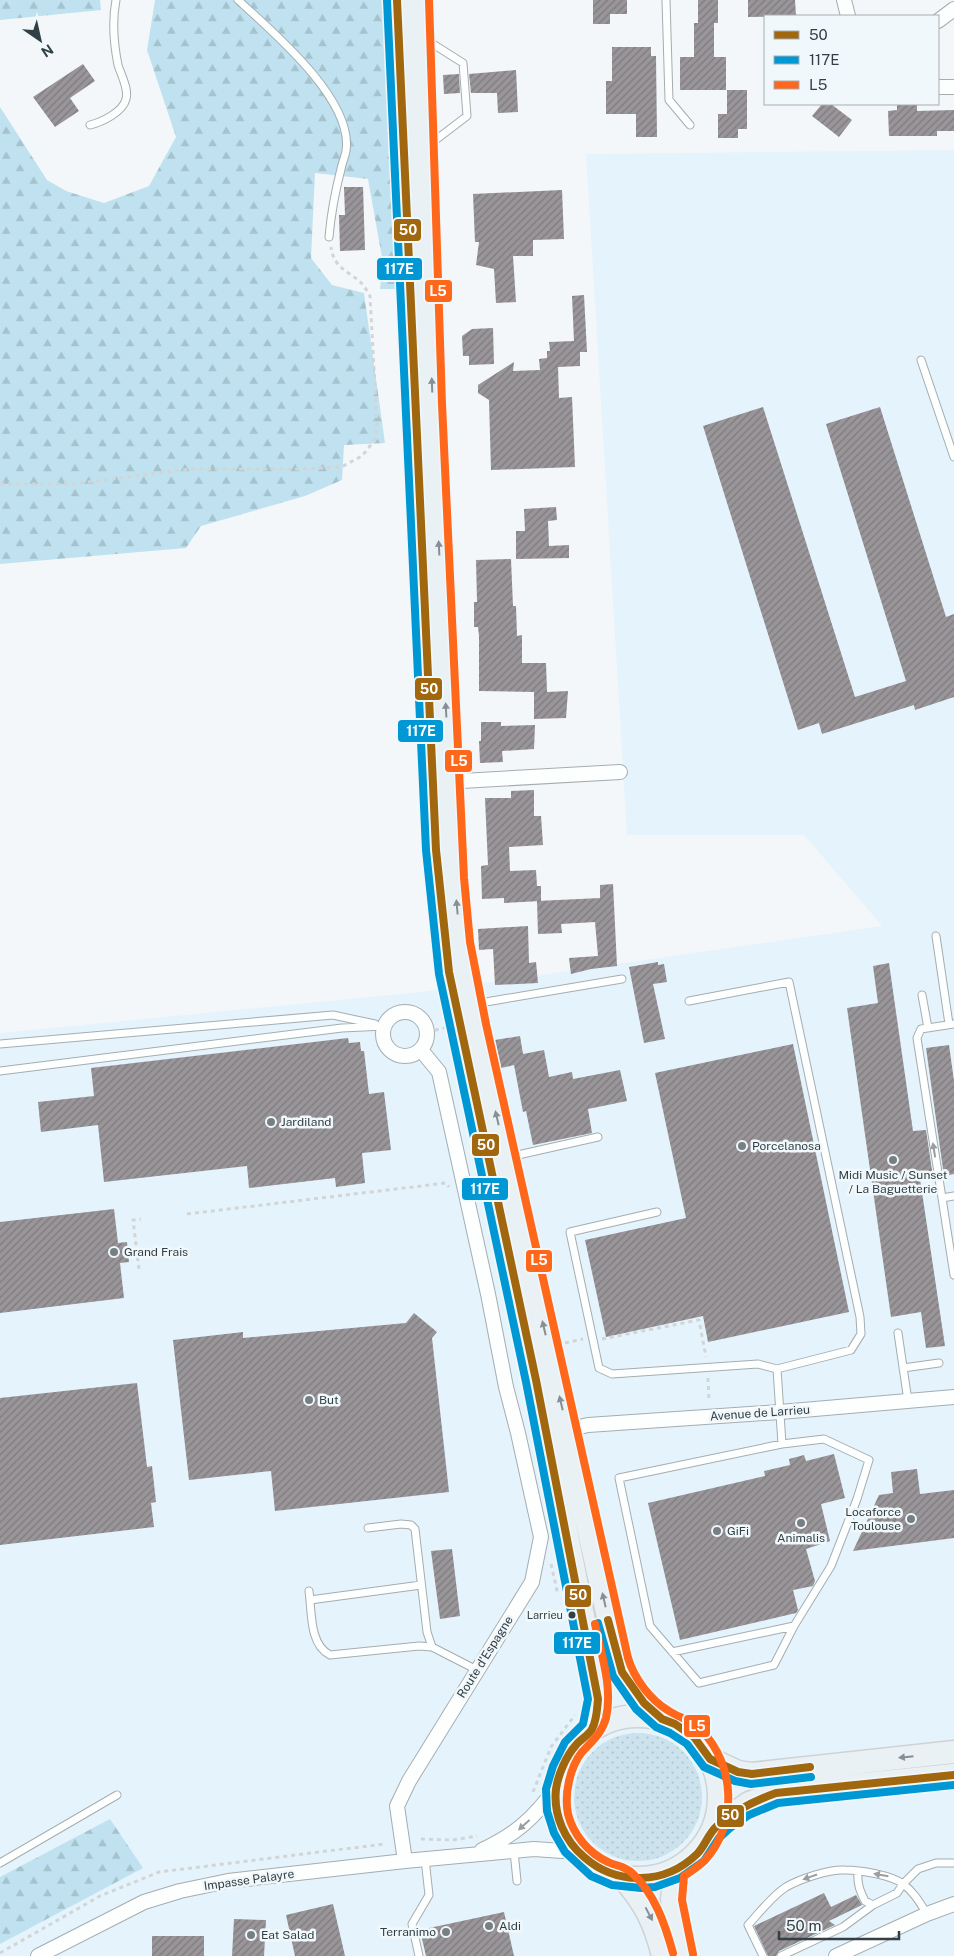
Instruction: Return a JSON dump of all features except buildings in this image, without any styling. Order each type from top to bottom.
[{"type":"main road","points":[[396,0],[441,782]]},
{"type":"main road","points":[[419,0],[432,404],[441,782],[441,903],[506,1157],[615,1648],[622,1672],[644,1703],[662,1719]]},
{"type":"main road","points":[[465,995],[536,1380],[590,1651],[598,1699],[596,1717],[590,1732]]},
{"type":"main road","points":[[714,1828],[720,1792],[710,1759],[694,1737],[675,1724],[662,1719],[643,1715],[625,1716],[610,1721],[590,1732],[570,1752],[556,1788],[557,1812],[566,1838],[577,1852],[601,1871],[623,1878],[651,1878],[675,1870],[698,1853],[714,1828],[749,1803],[776,1793],[954,1774]]},
{"type":"main road","points":[[710,1759],[738,1772],[752,1774],[954,1752]]},
{"type":"main road","points":[[675,1870],[672,1900],[683,1956]]},
{"type":"main road","points":[[623,1878],[648,1910],[657,1931],[663,1956]]},
{"type":"street","points":[[844,0],[848,15]]},
{"type":"street","points":[[939,19],[954,9]]},
{"type":"street","points":[[939,87],[954,87]]},
{"type":"street","points":[[441,782],[620,772]]},
{"type":"street","points":[[408,1012],[418,1015],[424,1022],[428,1032],[421,1050],[414,1054],[405,1056],[397,1054],[390,1050],[385,1043],[385,1026],[390,1018],[399,1013],[408,1012]]},
{"type":"street","name":"Route d'Espagne","points":[[405,1860],[397,1806],[409,1781],[532,1582],[540,1537],[439,1072],[421,1050]]},
{"type":"street","name":"Avenue de Larrieu","points":[[567,1430],[588,1425],[780,1412],[954,1397]]},
{"type":"street","name":"Impasse Palayre","points":[[474,1854],[505,1840],[524,1826],[543,1806],[556,1788]]},
{"type":"street","name":"Impasse Palayre","points":[[38,1956],[144,1902],[228,1881],[405,1860],[534,1849],[577,1852]]},
{"type":"street","points":[[836,1956],[927,1914],[954,1904]]},
{"type":"lane","points":[[90,125],[99,123],[122,107],[126,100],[127,93],[118,64],[114,32],[116,0]]},
{"type":"lane","points":[[238,0],[307,66],[340,115],[346,134],[346,150],[331,211],[330,237]]},
{"type":"lane","points":[[666,0],[669,100],[690,125]]},
{"type":"lane","points":[[420,36],[463,63],[468,116],[424,148]]},
{"type":"lane","points":[[921,360],[954,457]]},
{"type":"lane","points":[[936,936],[952,1024],[921,1029],[917,1038],[954,1276]]},
{"type":"lane","points":[[465,995],[622,979]]},
{"type":"lane","points":[[657,1212],[570,1232],[599,1368],[612,1374],[758,1364],[777,1369],[851,1350],[861,1334],[860,1317],[788,982],[689,1001]]},
{"type":"lane","points":[[922,995],[928,1028]]},
{"type":"lane","points":[[0,1044],[333,1015],[385,1026]]},
{"type":"lane","points":[[0,1071],[342,1028],[385,1026]]},
{"type":"lane","points":[[506,1157],[598,1136]]},
{"type":"lane","points":[[942,1198],[954,1196]]},
{"type":"lane","points":[[898,1333],[908,1401]]},
{"type":"lane","points":[[903,1368],[939,1363]]},
{"type":"lane","points":[[777,1369],[782,1444]]},
{"type":"lane","points":[[824,1439],[869,1460],[857,1500],[831,1566],[794,1626],[774,1665],[699,1682],[650,1626],[618,1478],[782,1444],[824,1439]]},
{"type":"lane","points":[[368,1528],[400,1524],[411,1525],[415,1529],[427,1632],[432,1647]]},
{"type":"lane","points":[[310,1600],[422,1585]]},
{"type":"lane","points":[[309,1591],[316,1640],[321,1649],[330,1655],[420,1646],[432,1647],[477,1670]]},
{"type":"lane","points":[[672,1652],[794,1626]]},
{"type":"lane","points":[[0,1862],[117,1795]]},
{"type":"lane","points":[[514,1851],[517,1881]]},
{"type":"lane","points":[[419,1956],[412,1924],[429,1895],[425,1859]]},
{"type":"lane","points":[[781,1956],[843,1926],[873,1905],[897,1892],[918,1869],[936,1864],[954,1863]]},
{"type":"lane","points":[[763,1956],[748,1925],[786,1887],[814,1876],[844,1870],[887,1876],[903,1884],[917,1897],[927,1914]]},
{"type":"lane","points":[[858,1872],[857,1883],[865,1901],[873,1905]]},
{"type":"path","points":[[0,484],[71,484],[192,469],[341,467],[362,456],[375,438],[377,424],[370,296],[365,286],[347,274],[339,265],[332,252],[330,237]]},
{"type":"path","points":[[428,1032],[444,1028]]},
{"type":"path","points":[[187,1214],[446,1183],[450,1187]]},
{"type":"path","points":[[139,1269],[133,1220],[141,1219]]},
{"type":"path","points":[[557,1344],[593,1338],[603,1339],[699,1320],[708,1367],[709,1400]]},
{"type":"path","points":[[550,1560],[558,1598]]},
{"type":"path","points":[[532,1794],[551,1747],[577,1711]]},
{"type":"path","points":[[421,1840],[453,1840],[482,1835]]},
{"type":"shaded area","points":[[954,150],[954,1956],[0,1956],[0,1033],[421,992],[882,926],[804,835],[627,835],[586,154]]},
{"type":"shaded area","points":[[638,1733],[663,1737],[684,1751],[698,1772],[702,1797],[698,1822],[684,1843],[663,1857],[638,1861],[613,1857],[592,1843],[578,1822],[574,1797],[578,1772],[592,1751],[613,1737]]},
{"type":"green space","points":[[0,0],[100,0],[101,10],[0,20]]},
{"type":"green space","points":[[155,0],[383,0],[396,289],[380,289],[383,263],[368,179],[315,173],[311,258],[332,285],[364,293],[385,443],[344,445],[342,480],[305,496],[201,526],[186,548],[0,564],[0,107],[47,180],[66,191],[104,203],[149,186],[176,137],[147,50]]},
{"type":"green space","points":[[110,1819],[143,1868],[0,1944],[0,1877]]},
{"type":"transit line","name":"117E","points":[[387,0],[426,850],[439,974],[526,1382],[588,1699],[583,1724],[565,1742],[553,1766],[546,1789],[547,1811],[554,1833],[565,1852],[591,1876],[612,1885],[641,1888],[655,1887],[680,1878],[704,1861],[719,1838],[730,1828],[749,1815],[778,1803],[954,1785]]},
{"type":"transit line","name":"50","points":[[397,0],[436,850],[449,972],[536,1380],[598,1699],[594,1726],[572,1749],[559,1778],[556,1789],[556,1808],[559,1818],[571,1843],[584,1857],[611,1873],[641,1878],[670,1872],[684,1864],[697,1854],[714,1829],[730,1816],[760,1799],[776,1793],[954,1775]]},
{"type":"transit line","name":"L5","points":[[429,0],[442,404],[464,878],[470,942],[486,1024],[628,1658],[639,1681],[655,1701],[702,1731],[713,1745],[721,1760],[726,1777],[727,1812],[716,1846],[705,1860],[684,1876],[682,1900],[693,1954]]},
{"type":"transit line","name":"50","points":[[608,1620],[622,1672],[644,1703],[662,1719],[675,1724],[694,1737],[710,1759],[738,1772],[752,1774],[810,1767]]},
{"type":"transit line","name":"117E","points":[[598,1623],[613,1676],[636,1709],[656,1727],[687,1744],[704,1767],[735,1781],[751,1784],[811,1777]]},
{"type":"transit line","name":"L5","points":[[595,1624],[607,1683],[608,1706],[602,1728],[582,1752],[571,1773],[567,1798],[568,1814],[578,1836],[594,1854],[629,1871],[647,1890],[663,1920],[673,1953]]},
{"type":"place","name":"Jardiland","points":[[271,1122]]},
{"type":"place","name":"Porcelanosa","points":[[742,1146]]},
{"type":"place","name":"Midi Music / Sunset / La Baguetterie","points":[[893,1160]]},
{"type":"place","name":"Grand Frais","points":[[114,1252]]},
{"type":"place","name":"But","points":[[309,1400]]},
{"type":"place","name":"Locaforce Toulouse","points":[[911,1519]]},
{"type":"place","name":"Animalis","points":[[801,1523]]},
{"type":"place","name":"GiFi","points":[[717,1531]]},
{"type":"place","name":"Larrieu","points":[[572,1615]]},
{"type":"place","name":"Aldi","points":[[489,1926]]},
{"type":"place","name":"Terranimo","points":[[446,1932]]},
{"type":"place","name":"Eat Salad","points":[[251,1935]]}]
